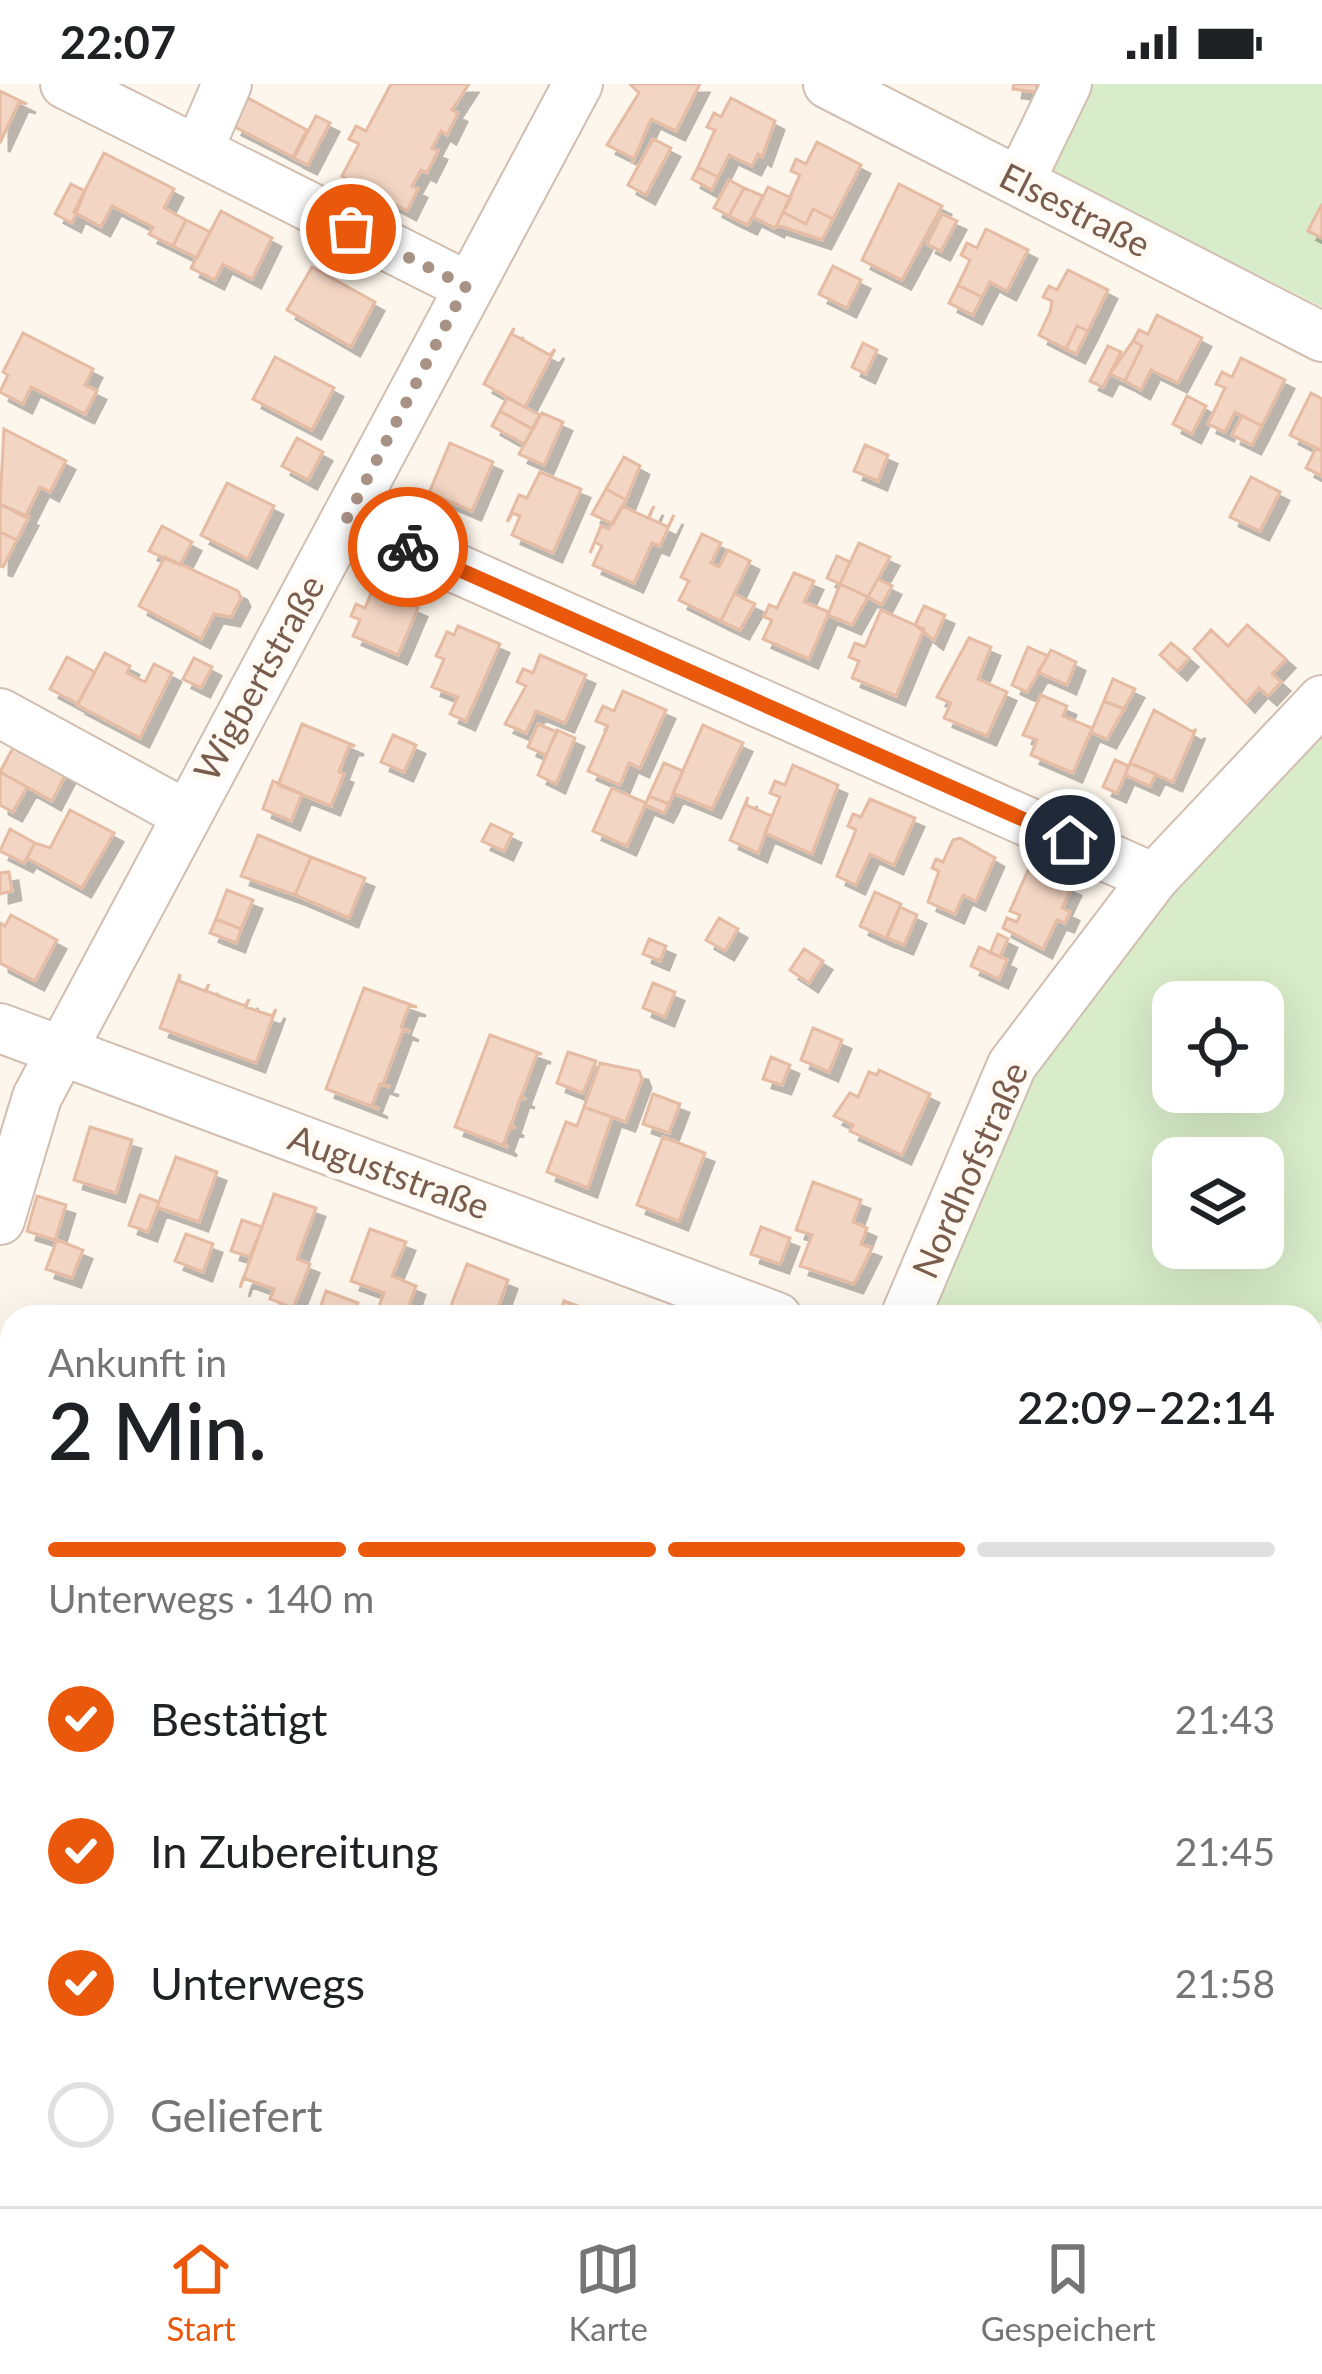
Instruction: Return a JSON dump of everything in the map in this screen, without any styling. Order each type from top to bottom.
[{"type":"street","points":[[64,84],[466,286]]},
{"type":"street","points":[[198,151],[227,84]]},
{"type":"street","name":"Wigbertstraße","points":[[0,1220],[37,1096],[578,84]]},
{"type":"street","name":"Elsestraße","points":[[828,84],[1322,337]]},
{"type":"street","points":[[1020,181],[1067,84]]},
{"type":"street","points":[[346,520],[1154,878]]},
{"type":"street","name":"Nordhofstraße","points":[[910,1305],[1012,1065],[1154,878],[1322,700]]},
{"type":"street","points":[[0,713],[185,814]]},
{"type":"street","name":"Auguststraße","points":[[0,1028],[745,1305]]},
{"type":"green space","points":[[1087,84],[1322,84],[1322,307],[1045,169]]},
{"type":"green space","points":[[1322,713],[1322,1305],[917,1305],[1019,1088],[1169,879]]},
{"type":"building","points":[[391,84],[469,84],[452,110],[458,113],[447,135],[441,131],[432,148],[438,151],[427,173],[421,170],[412,186],[418,189],[407,211],[342,176],[359,144],[349,139],[356,126],[366,131]]},
{"type":"building","points":[[630,84],[700,84],[676,131],[651,119],[632,164],[633,158],[607,145],[639,93]]},
{"type":"building","points":[[1014,84],[1037,84],[1036,92],[1013,89]]},
{"type":"building","points":[[0,91],[27,104],[19,102],[0,143]]},
{"type":"building","points":[[248,98],[307,130],[293,157],[233,126]]},
{"type":"building","points":[[731,98],[775,121],[762,157],[758,154],[752,166],[729,155],[718,177],[698,167],[715,130],[707,127],[714,113],[721,117]]},
{"type":"building","points":[[316,116],[330,123],[308,165],[294,158]]},
{"type":"building","points":[[653,139],[671,148],[646,195],[628,185]]},
{"type":"building","points":[[817,142],[861,165],[833,219],[813,209],[806,224],[783,212],[800,175],[791,171],[796,159],[806,164]]},
{"type":"building","points":[[104,153],[174,189],[164,208],[186,220],[173,246],[149,234],[153,227],[112,206],[101,227],[74,212]]},
{"type":"building","points":[[698,167],[718,177],[712,190],[692,179]]},
{"type":"building","points":[[729,180],[744,188],[729,216],[714,208]]},
{"type":"building","points":[[71,184],[85,191],[72,223],[55,214]]},
{"type":"building","points":[[899,184],[942,206],[902,280],[862,260]]},
{"type":"building","points":[[768,187],[791,198],[775,228],[753,217]]},
{"type":"building","points":[[744,188],[763,196],[748,225],[729,216]]},
{"type":"building","points":[[1322,204],[1322,238],[1308,231]]},
{"type":"building","points":[[813,209],[833,219],[822,240],[777,225],[783,212],[806,224]]},
{"type":"building","points":[[221,211],[272,238],[252,279],[223,264],[215,280],[191,268]]},
{"type":"building","points":[[942,214],[957,221],[941,251],[927,244]]},
{"type":"building","points":[[186,220],[210,232],[197,258],[173,246]]},
{"type":"building","points":[[986,229],[1028,250],[1007,291],[990,282],[982,297],[958,285],[970,260],[961,255],[967,243],[977,248]]},
{"type":"building","points":[[833,266],[861,280],[847,308],[819,294]]},
{"type":"building","points":[[312,267],[375,302],[351,347],[287,310]]},
{"type":"building","points":[[1068,270],[1108,290],[1088,331],[1077,326],[1066,349],[1039,335],[1052,301],[1043,297],[1049,286],[1057,290]]},
{"type":"building","points":[[958,285],[982,297],[973,315],[949,303]]},
{"type":"building","points":[[1157,315],[1202,338],[1178,383],[1151,370],[1141,390],[1125,381],[1142,346],[1133,341],[1139,330],[1148,334]]},
{"type":"building","points":[[1077,326],[1088,331],[1076,354],[1066,349]]},
{"type":"building","points":[[514,328],[512,334],[550,355],[555,349],[525,407],[484,384]]},
{"type":"building","points":[[23,333],[93,369],[85,385],[97,391],[85,414],[31,387],[23,404],[0,392],[8,375],[3,372]]},
{"type":"building","points":[[1133,341],[1142,346],[1125,381],[1110,374]]},
{"type":"building","points":[[863,343],[877,350],[866,374],[852,367]]},
{"type":"building","points":[[1108,346],[1121,352],[1103,387],[1090,381]]},
{"type":"building","points":[[275,357],[334,388],[312,430],[253,399]]},
{"type":"building","points":[[1241,358],[1285,380],[1262,426],[1235,412],[1225,432],[1208,424],[1225,388],[1216,384],[1222,372],[1232,377]]},
{"type":"building","points":[[1311,393],[1322,399],[1322,451],[1290,435]]},
{"type":"building","points":[[1187,396],[1206,406],[1192,434],[1173,424]]},
{"type":"building","points":[[507,398],[540,415],[532,429],[500,411]]},
{"type":"building","points":[[500,411],[533,429],[524,444],[492,426]]},
{"type":"building","points":[[542,413],[563,422],[544,465],[519,454]]},
{"type":"building","points":[[1242,416],[1262,426],[1252,445],[1232,435]]},
{"type":"building","points":[[4,429],[66,461],[50,492],[40,487],[25,517],[0,504]]},
{"type":"building","points":[[297,438],[323,452],[308,480],[282,466]]},
{"type":"building","points":[[450,443],[493,462],[472,511],[429,493]]},
{"type":"building","points":[[865,445],[888,455],[878,481],[854,471]]},
{"type":"building","points":[[1316,448],[1322,451],[1322,476],[1306,468]]},
{"type":"building","points":[[624,457],[640,466],[626,500],[606,489]]},
{"type":"building","points":[[540,472],[581,489],[553,553],[512,535],[520,516],[513,513],[507,522],[519,495],[527,498]]},
{"type":"building","points":[[1251,477],[1280,492],[1260,531],[1230,517]]},
{"type":"building","points":[[227,483],[274,506],[248,559],[201,535]]},
{"type":"building","points":[[606,489],[626,500],[613,524],[592,514]]},
{"type":"building","points":[[0,504],[29,517],[17,540],[0,532]]},
{"type":"building","points":[[622,506],[648,518],[654,506],[649,518],[668,527],[674,515],[660,546],[652,543],[634,583],[593,565],[602,546],[595,542],[590,553],[601,526],[609,529]]},
{"type":"building","points":[[162,526],[192,542],[180,565],[149,551]]},
{"type":"building","points":[[0,532],[17,540],[3,567],[0,566]]},
{"type":"building","points":[[702,534],[721,543],[711,563],[719,567],[728,550],[750,561],[721,621],[679,600],[689,581],[681,577]]},
{"type":"building","points":[[859,543],[890,557],[868,597],[840,584]]},
{"type":"building","points":[[837,556],[850,562],[840,584],[827,578]]},
{"type":"building","points":[[165,557],[238,591],[241,598],[231,617],[214,614],[201,639],[139,606]]},
{"type":"building","points":[[794,573],[814,581],[804,602],[829,612],[809,659],[763,639],[772,620],[764,617],[769,605],[777,608]]},
{"type":"building","points":[[878,579],[892,586],[882,605],[868,597]]},
{"type":"building","points":[[840,584],[868,597],[852,625],[828,615]]},
{"type":"building","points":[[373,589],[418,608],[398,655],[353,636],[360,620],[351,616],[356,604],[365,608]]},
{"type":"building","points":[[734,594],[755,604],[740,630],[721,621]]},
{"type":"building","points":[[924,606],[945,615],[934,640],[915,625]]},
{"type":"building","points":[[881,610],[924,629],[896,696],[852,678],[859,661],[849,657],[855,643],[865,647]]},
{"type":"building","points":[[1247,625],[1286,659],[1272,674],[1281,682],[1268,696],[1259,688],[1246,703],[1194,649],[1211,630],[1228,646]]},
{"type":"building","points":[[458,626],[500,644],[466,721],[450,714],[458,697],[432,687],[444,659],[436,656],[447,632],[454,635]]},
{"type":"building","points":[[969,638],[991,647],[978,679],[1007,692],[987,736],[944,718],[951,703],[937,697]]},
{"type":"building","points":[[1171,643],[1189,658],[1178,671],[1160,655]]},
{"type":"building","points":[[1028,647],[1048,656],[1027,692],[1012,685]]},
{"type":"building","points":[[1051,650],[1076,662],[1067,685],[1038,672]]},
{"type":"building","points":[[105,653],[130,666],[127,673],[145,682],[154,664],[172,673],[140,738],[77,705]]},
{"type":"building","points":[[540,655],[586,675],[565,723],[536,711],[526,733],[505,724],[526,686],[517,682],[523,669],[533,673]]},
{"type":"building","points":[[67,657],[95,672],[78,704],[50,689]]},
{"type":"building","points":[[194,658],[212,667],[201,688],[183,679]]},
{"type":"building","points":[[1113,679],[1135,689],[1124,709],[1104,701]]},
{"type":"building","points":[[623,691],[666,710],[640,768],[629,763],[620,785],[588,771],[608,726],[596,721],[603,706],[614,711]]},
{"type":"building","points":[[1041,695],[1067,706],[1063,716],[1092,728],[1073,773],[1031,755],[1037,740],[1023,735]]},
{"type":"building","points":[[1104,701],[1124,709],[1107,739],[1091,732]]},
{"type":"building","points":[[1154,710],[1193,732],[1196,729],[1173,782],[1130,763]]},
{"type":"building","points":[[302,724],[355,746],[349,746],[331,806],[278,785]]},
{"type":"building","points":[[538,724],[557,732],[546,755],[528,747]]},
{"type":"building","points":[[703,725],[743,743],[712,809],[673,793]]},
{"type":"building","points":[[557,730],[575,738],[556,784],[538,775]]},
{"type":"building","points":[[393,735],[416,745],[404,772],[381,762]]},
{"type":"building","points":[[14,746],[66,774],[52,801],[0,772]]},
{"type":"building","points":[[1115,760],[1129,766],[1117,793],[1103,787]]},
{"type":"building","points":[[664,763],[683,771],[669,804],[649,796]]},
{"type":"building","points":[[1130,763],[1156,774],[1150,786],[1125,775]]},
{"type":"building","points":[[793,765],[838,785],[812,854],[765,833],[780,797],[770,793],[775,781],[785,785]]},
{"type":"building","points":[[0,772],[27,787],[13,812],[0,805]]},
{"type":"building","points":[[273,781],[302,794],[291,821],[263,809]]},
{"type":"building","points":[[612,788],[646,803],[627,846],[593,831]]},
{"type":"building","points":[[649,796],[669,804],[664,813],[645,805]]},
{"type":"building","points":[[748,797],[746,805],[772,816],[758,853],[730,840]]},
{"type":"building","points":[[870,799],[915,818],[894,865],[870,854],[856,885],[837,876],[856,830],[848,826],[853,814],[861,817]]},
{"type":"building","points":[[70,810],[114,833],[82,888],[27,858],[35,843],[50,848]]},
{"type":"building","points":[[491,824],[512,834],[504,851],[482,841]]},
{"type":"building","points":[[10,829],[35,843],[24,863],[0,851]]},
{"type":"building","points":[[258,835],[311,857],[295,895],[241,876]]},
{"type":"building","points":[[960,838],[995,858],[976,901],[963,895],[955,914],[928,902],[939,871],[932,868],[936,859],[943,862],[953,840]]},
{"type":"building","points":[[311,857],[365,878],[349,918],[295,895]]},
{"type":"building","points":[[1029,868],[1072,887],[1062,908],[1070,912],[1065,923],[1057,920],[1043,949],[1003,928],[1007,918],[1017,922],[1020,915],[1010,911]]},
{"type":"building","points":[[9,872],[12,891],[0,894],[0,873]]},
{"type":"building","points":[[227,890],[253,900],[241,929],[216,919]]},
{"type":"building","points":[[875,892],[901,904],[886,938],[860,926]]},
{"type":"building","points":[[900,907],[917,915],[904,945],[887,938]]},
{"type":"building","points":[[11,915],[57,940],[35,981],[0,963],[0,923],[5,926]]},
{"type":"building","points":[[719,918],[738,929],[725,951],[706,940]]},
{"type":"building","points":[[216,919],[241,929],[236,943],[210,933]]},
{"type":"building","points":[[998,934],[1008,939],[1000,957],[990,953]]},
{"type":"building","points":[[649,939],[666,946],[660,961],[643,954]]},
{"type":"building","points":[[979,947],[1007,960],[999,979],[971,966]]},
{"type":"building","points":[[804,949],[823,961],[809,983],[790,970]]},
{"type":"building","points":[[180,974],[179,981],[205,991],[209,984],[206,991],[245,1006],[249,999],[246,1007],[272,1016],[276,1009],[256,1063],[160,1028]]},
{"type":"building","points":[[653,983],[675,992],[665,1017],[643,1008]]},
{"type":"building","points":[[364,988],[417,1007],[409,1006],[401,1027],[410,1032],[403,1030],[383,1084],[390,1087],[380,1084],[372,1105],[379,1109],[326,1089]]},
{"type":"building","points":[[813,1028],[842,1040],[829,1072],[801,1060]]},
{"type":"building","points":[[490,1035],[542,1054],[537,1054],[521,1097],[526,1099],[520,1098],[511,1125],[515,1128],[510,1126],[504,1143],[508,1147],[455,1127]]},
{"type":"building","points":[[568,1052],[596,1061],[583,1093],[557,1083]]},
{"type":"building","points":[[771,1057],[790,1065],[782,1085],[763,1079]]},
{"type":"building","points":[[600,1063],[639,1071],[642,1079],[626,1122],[584,1107]]},
{"type":"building","points":[[879,1070],[930,1094],[902,1155],[850,1131],[853,1125],[834,1116],[850,1093],[858,1097],[869,1072],[877,1075]]},
{"type":"building","points":[[653,1094],[680,1104],[669,1133],[643,1124]]},
{"type":"building","points":[[584,1107],[612,1117],[588,1188],[547,1172],[566,1122],[577,1126]]},
{"type":"building","points":[[90,1127],[132,1140],[116,1193],[74,1180]]},
{"type":"building","points":[[663,1137],[705,1153],[679,1221],[637,1205]]},
{"type":"building","points":[[176,1157],[217,1172],[199,1222],[157,1207]]},
{"type":"building","points":[[813,1182],[861,1200],[853,1222],[867,1228],[861,1244],[872,1248],[854,1284],[800,1266],[812,1235],[796,1230]]},
{"type":"building","points":[[274,1194],[316,1208],[297,1259],[310,1264],[294,1305],[270,1299],[274,1289],[244,1278]]},
{"type":"building","points":[[140,1195],[159,1202],[148,1232],[129,1225]]},
{"type":"building","points":[[37,1196],[66,1205],[55,1240],[27,1231]]},
{"type":"building","points":[[242,1220],[262,1227],[250,1257],[231,1251]]},
{"type":"building","points":[[761,1227],[790,1238],[780,1264],[751,1254]]},
{"type":"building","points":[[370,1229],[406,1242],[392,1276],[416,1286],[409,1305],[379,1305],[384,1293],[351,1281]]},
{"type":"building","points":[[186,1234],[213,1244],[203,1272],[175,1261]]},
{"type":"building","points":[[57,1240],[83,1250],[72,1278],[46,1269]]},
{"type":"building","points":[[467,1264],[508,1280],[499,1305],[451,1305]]},
{"type":"building","points":[[326,1291],[358,1303],[357,1305],[321,1305]]},
{"type":"way so far","points":[[351,229],[466,286],[346,520],[408,547]]},
{"type":"route","points":[[408,547],[1070,840]]}]
